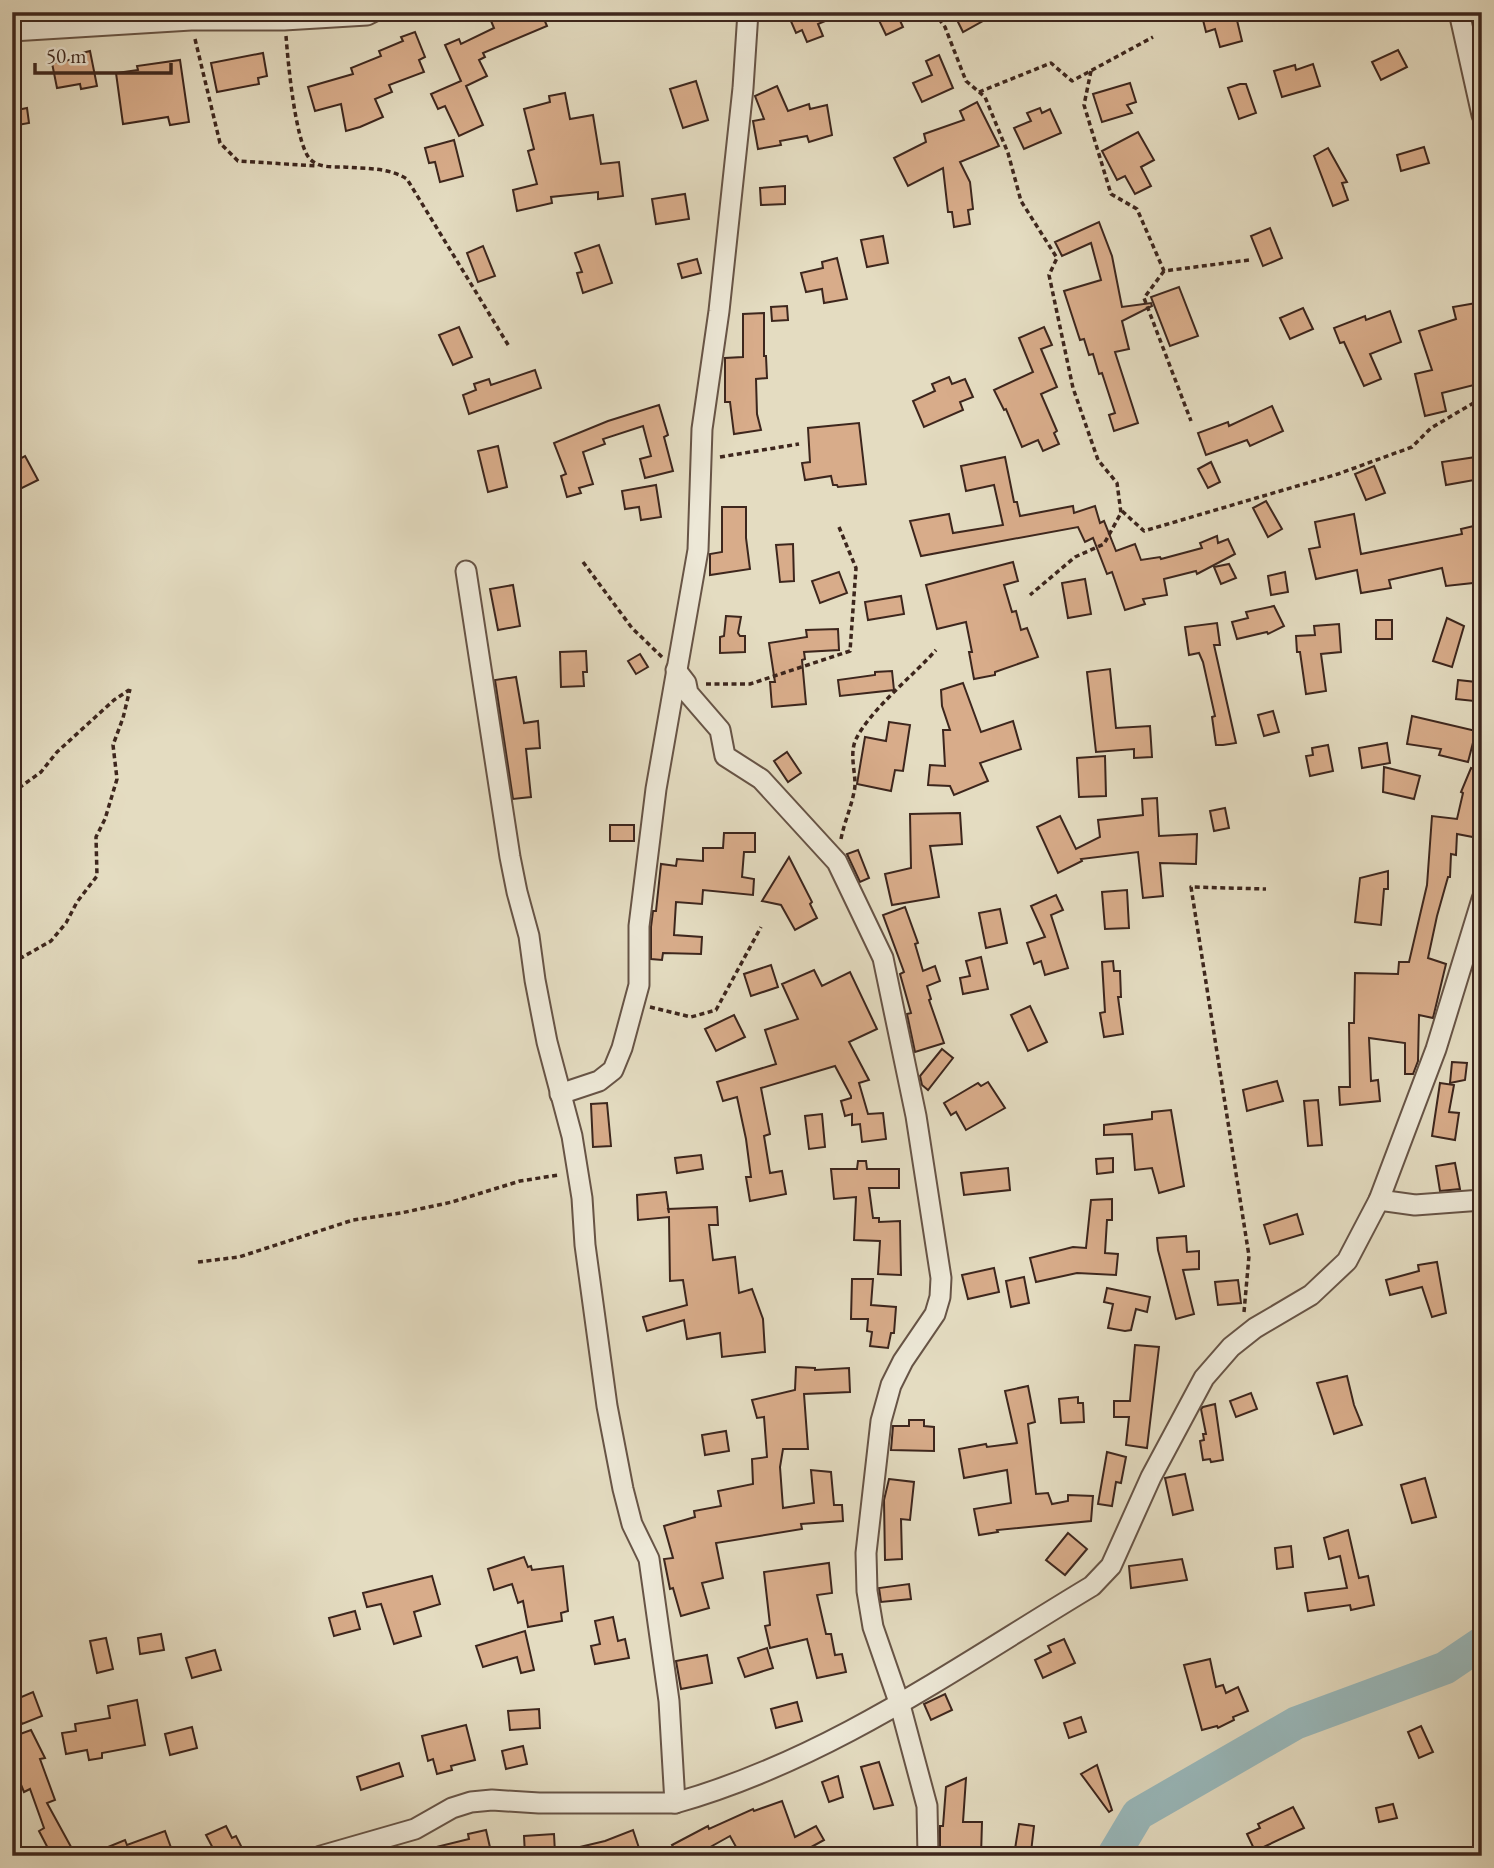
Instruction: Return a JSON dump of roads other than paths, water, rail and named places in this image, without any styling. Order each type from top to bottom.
[{"type":"street","points":[[12,32],[191,20],[284,20],[367,15],[373,12]]},
{"type":"street","points":[[560,1094],[599,1081],[613,1070],[622,1048],[639,985],[639,926],[656,789],[681,677],[698,550],[702,429],[722,284],[743,88],[748,12]]},
{"type":"street","points":[[1458,12],[1482,116]]},
{"type":"street","points":[[466,571],[510,856],[529,936],[534,980],[572,1136],[607,1406],[632,1524],[649,1559],[669,1701],[675,1802]]},
{"type":"street","points":[[681,677],[688,693],[720,730],[726,756],[761,779],[837,862],[883,958],[916,1116],[941,1278],[940,1297],[934,1314],[902,1361],[891,1385],[881,1421],[866,1553],[868,1601],[873,1627],[900,1704],[927,1805],[928,1856]]},
{"type":"street","points":[[321,1856],[415,1829],[452,1808],[471,1802],[675,1802],[721,1790],[781,1765],[900,1704],[1092,1586],[1111,1566],[1152,1477],[1204,1378],[1231,1347],[1255,1328],[1311,1295],[1347,1261],[1379,1200],[1436,1049],[1482,900]]},
{"type":"street","points":[[1379,1200],[1415,1205],[1482,1200]]},
{"type":"waterway","points":[[1113,1856],[1138,1814],[1296,1723],[1445,1668],[1482,1643]]}]
